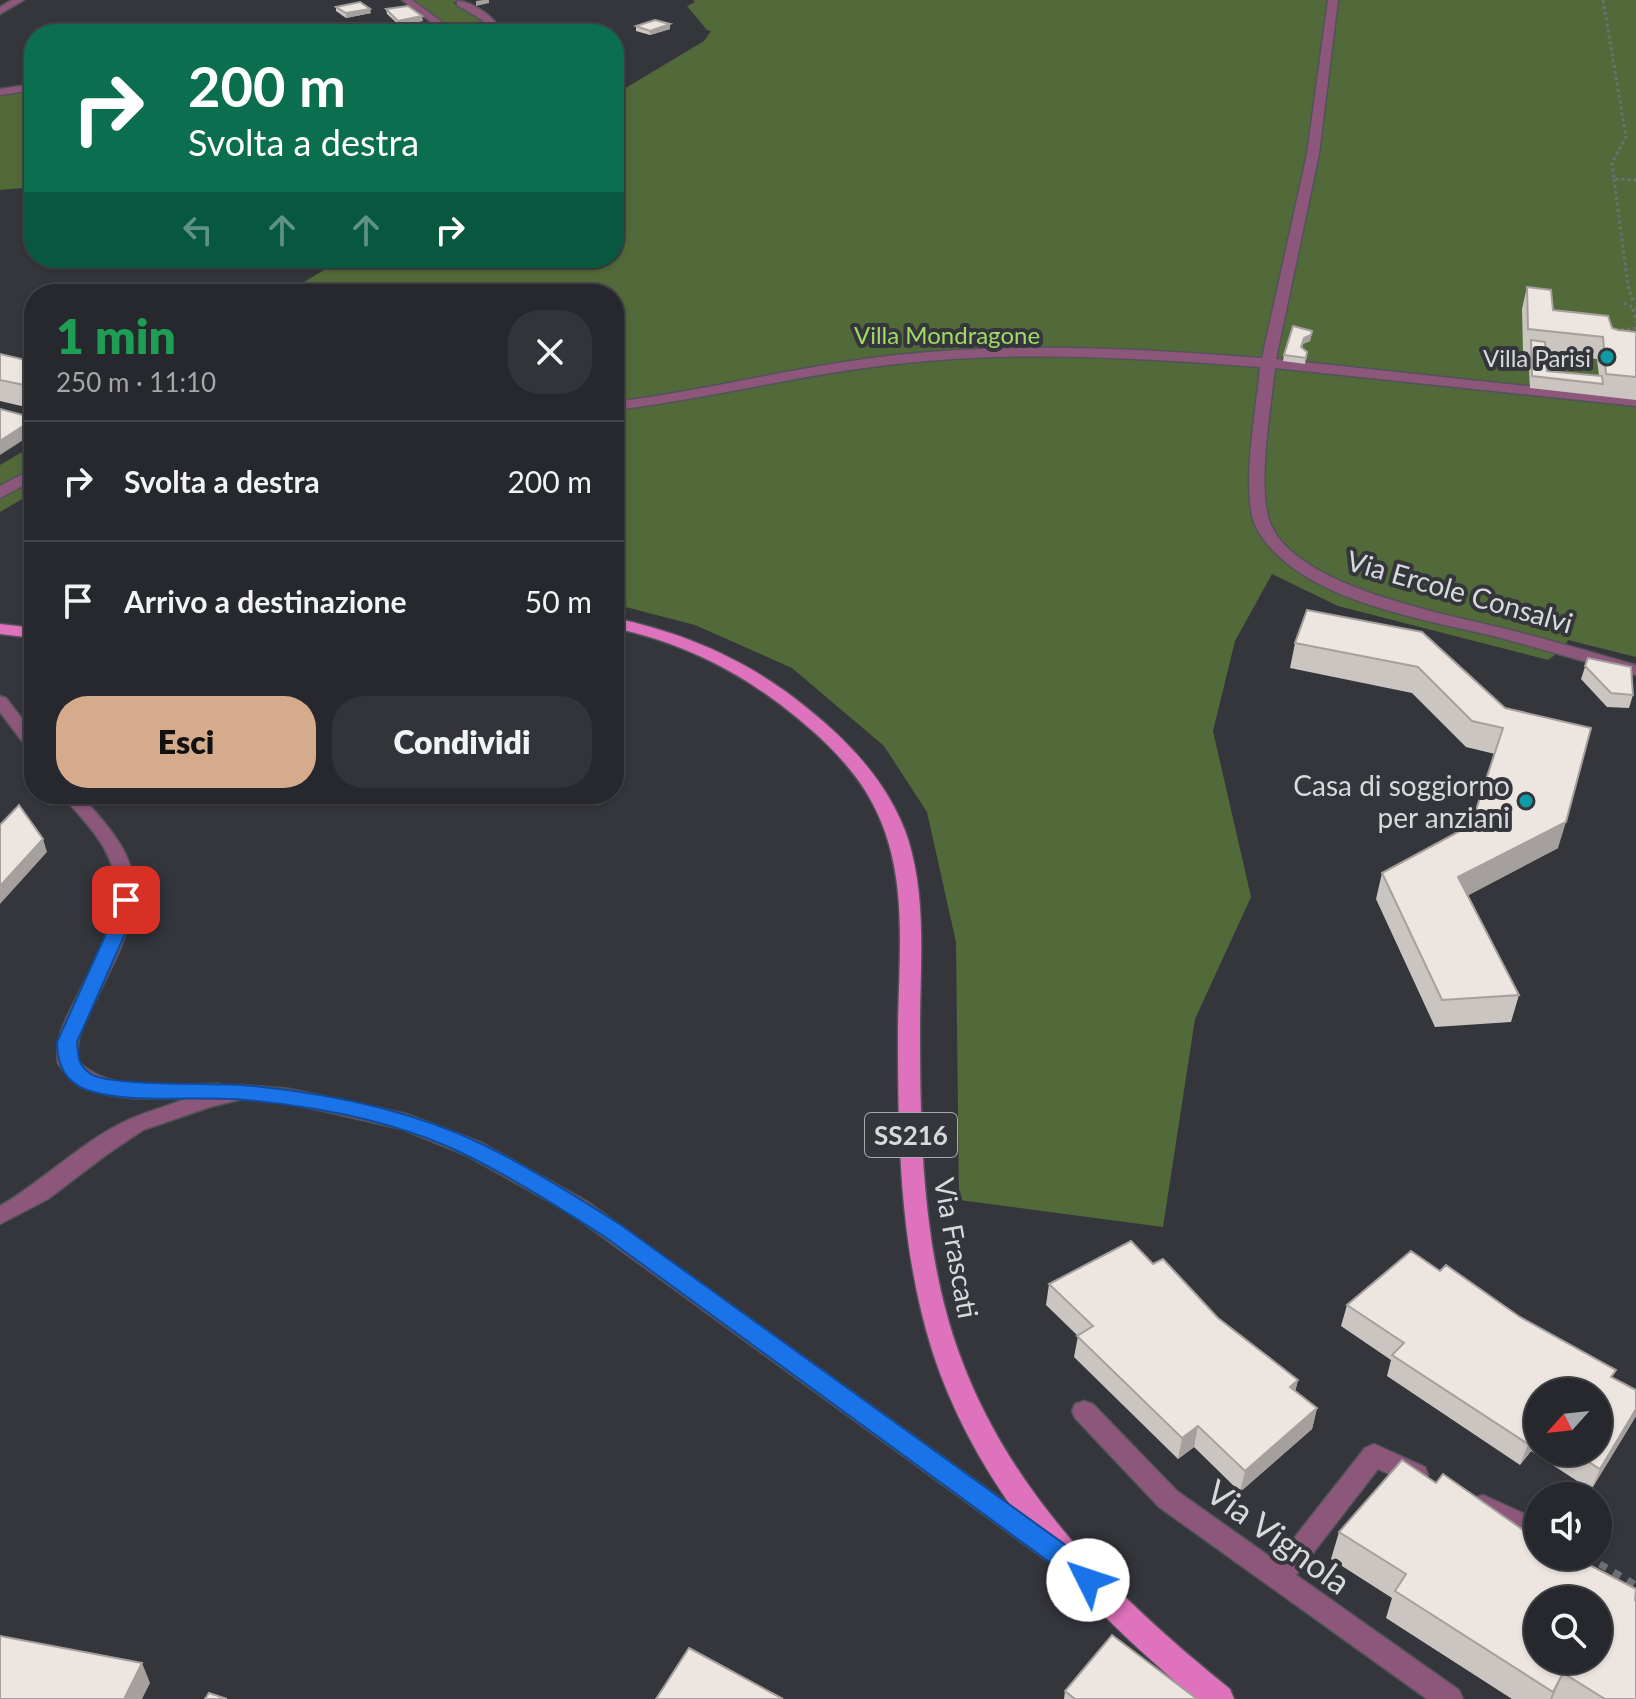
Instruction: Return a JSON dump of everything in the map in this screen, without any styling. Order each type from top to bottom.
[{"type":"main road","name":"Via Frascati","points":[[624,625],[690,645],[732,665],[777,693],[845,749],[872,784],[900,845],[909,904],[913,1196],[918,1235],[945,1350],[975,1423],[1011,1484],[1076,1567],[1150,1641],[1219,1699]]},
{"type":"main road","points":[[0,629],[24,632]]},
{"type":"street","points":[[0,11],[19,0]]},
{"type":"street","name":"Via Ercole Consalvi","points":[[1333,0],[1313,154],[1268,362],[1257,511],[1270,537],[1298,564],[1325,581],[1367,598],[1636,670]]},
{"type":"street","points":[[460,3],[490,22],[483,24]]},
{"type":"street","points":[[0,92],[24,88]]},
{"type":"street","points":[[624,404],[873,362],[927,357],[1069,353],[1268,362],[1636,402]]},
{"type":"street","points":[[0,493],[24,479]]},
{"type":"lane","points":[[406,0],[437,24]]},
{"type":"lane","points":[[0,701],[24,732]]},
{"type":"lane","points":[[79,804],[114,849],[126,889],[125,910],[120,925],[70,1031],[66,1053],[72,1071],[92,1084],[104,1086],[242,1092],[308,1099],[406,1122],[474,1149],[550,1191],[613,1231],[1076,1567]]},
{"type":"lane","points":[[0,1216],[40,1193],[136,1125],[185,1107],[242,1092]]},
{"type":"lane","name":"Via Vignola","points":[[1084,1411],[1168,1499],[1449,1699]]},
{"type":"lane","points":[[1279,1577],[1374,1455],[1524,1526]]},
{"type":"path","points":[[1603,0],[1626,137],[1612,163],[1628,286],[1634,302],[1624,303],[1635,309],[1636,326],[1604,334]]},
{"type":"path","points":[[1614,179],[1636,180]]},
{"type":"path","points":[[1610,1570],[1636,1585]]},
{"type":"green space","points":[[410,0],[466,0],[453,3],[485,22],[445,24]]},
{"type":"green space","name":"Villa Mondragone","points":[[693,0],[1636,0],[1636,657],[1568,640],[1563,649],[1548,660],[1338,606],[1272,574],[1235,641],[1213,731],[1251,897],[1195,1019],[1163,1227],[959,1200],[956,942],[927,812],[884,746],[792,668],[695,625],[624,607],[624,284],[301,284],[327,268],[624,268],[624,89],[704,41],[711,31],[687,6],[695,2]]},
{"type":"green space","points":[[24,92],[24,188],[0,190],[0,96]]},
{"type":"green space","points":[[24,451],[24,498],[0,512],[0,465]]},
{"type":"building","points":[[360,2],[370,9],[346,13],[336,7]]},
{"type":"building","points":[[408,6],[422,16],[398,21],[386,9]]},
{"type":"building","points":[[655,20],[670,24],[650,31],[636,26]]},
{"type":"building","points":[[1527,287],[1551,290],[1553,310],[1608,316],[1612,328],[1636,332],[1636,377],[1606,374],[1603,337],[1528,329]]},
{"type":"building","points":[[1293,326],[1312,331],[1304,338],[1301,347],[1307,352],[1306,358],[1284,355]]},
{"type":"building","points":[[1531,340],[1545,342],[1547,371],[1602,376],[1603,384],[1532,376]]},
{"type":"building","points":[[0,354],[24,360],[24,385],[0,380]]},
{"type":"building","points":[[0,409],[24,415],[24,425],[0,441]]},
{"type":"building","name":"Casa di soggiorno per anziani","points":[[1307,610],[1422,632],[1505,708],[1591,728],[1566,822],[1458,877],[1519,995],[1442,1000],[1382,873],[1471,825],[1503,728],[1472,721],[1418,667],[1295,643]]},
{"type":"building","points":[[1588,658],[1631,667],[1633,695],[1611,693],[1585,666]]},
{"type":"building","points":[[19,805],[43,839],[0,886],[0,825]]},
{"type":"building","points":[[1131,1241],[1153,1264],[1163,1259],[1218,1318],[1298,1380],[1290,1387],[1317,1408],[1245,1471],[1198,1426],[1182,1438],[1077,1336],[1093,1326],[1049,1284]]},
{"type":"building","points":[[1411,1251],[1440,1271],[1446,1265],[1520,1317],[1616,1370],[1611,1377],[1636,1390],[1636,1409],[1612,1449],[1612,1378],[1524,1378],[1524,1441],[1392,1355],[1404,1343],[1347,1305]]},
{"type":"building","points":[[1402,1460],[1436,1483],[1443,1474],[1524,1531],[1524,1570],[1599,1570],[1636,1589],[1636,1699],[1605,1699],[1565,1674],[1612,1674],[1612,1586],[1524,1586],[1524,1673],[1395,1591],[1406,1574],[1339,1532]]},
{"type":"building","points":[[1112,1635],[1197,1699],[1075,1699],[1065,1691]]},
{"type":"building","points":[[0,1636],[142,1663],[124,1699],[0,1699]]},
{"type":"building","points":[[689,1648],[783,1699],[656,1699]]},
{"type":"building","points":[[1525,1674],[1562,1674],[1553,1692]]},
{"type":"building","points":[[209,1693],[227,1699],[205,1699]]},
{"type":"place","name":"Villa Parisi","points":[[1607,357]]},
{"type":"place","name":"Casa di soggiorno per anziani","points":[[1526,801]]},
{"type":"route","points":[[126,900],[120,925],[67,1042],[68,1063],[81,1078],[92,1084],[117,1088],[242,1092],[308,1099],[388,1117],[474,1149],[578,1207],[613,1231],[1076,1567],[1088,1580]]}]
